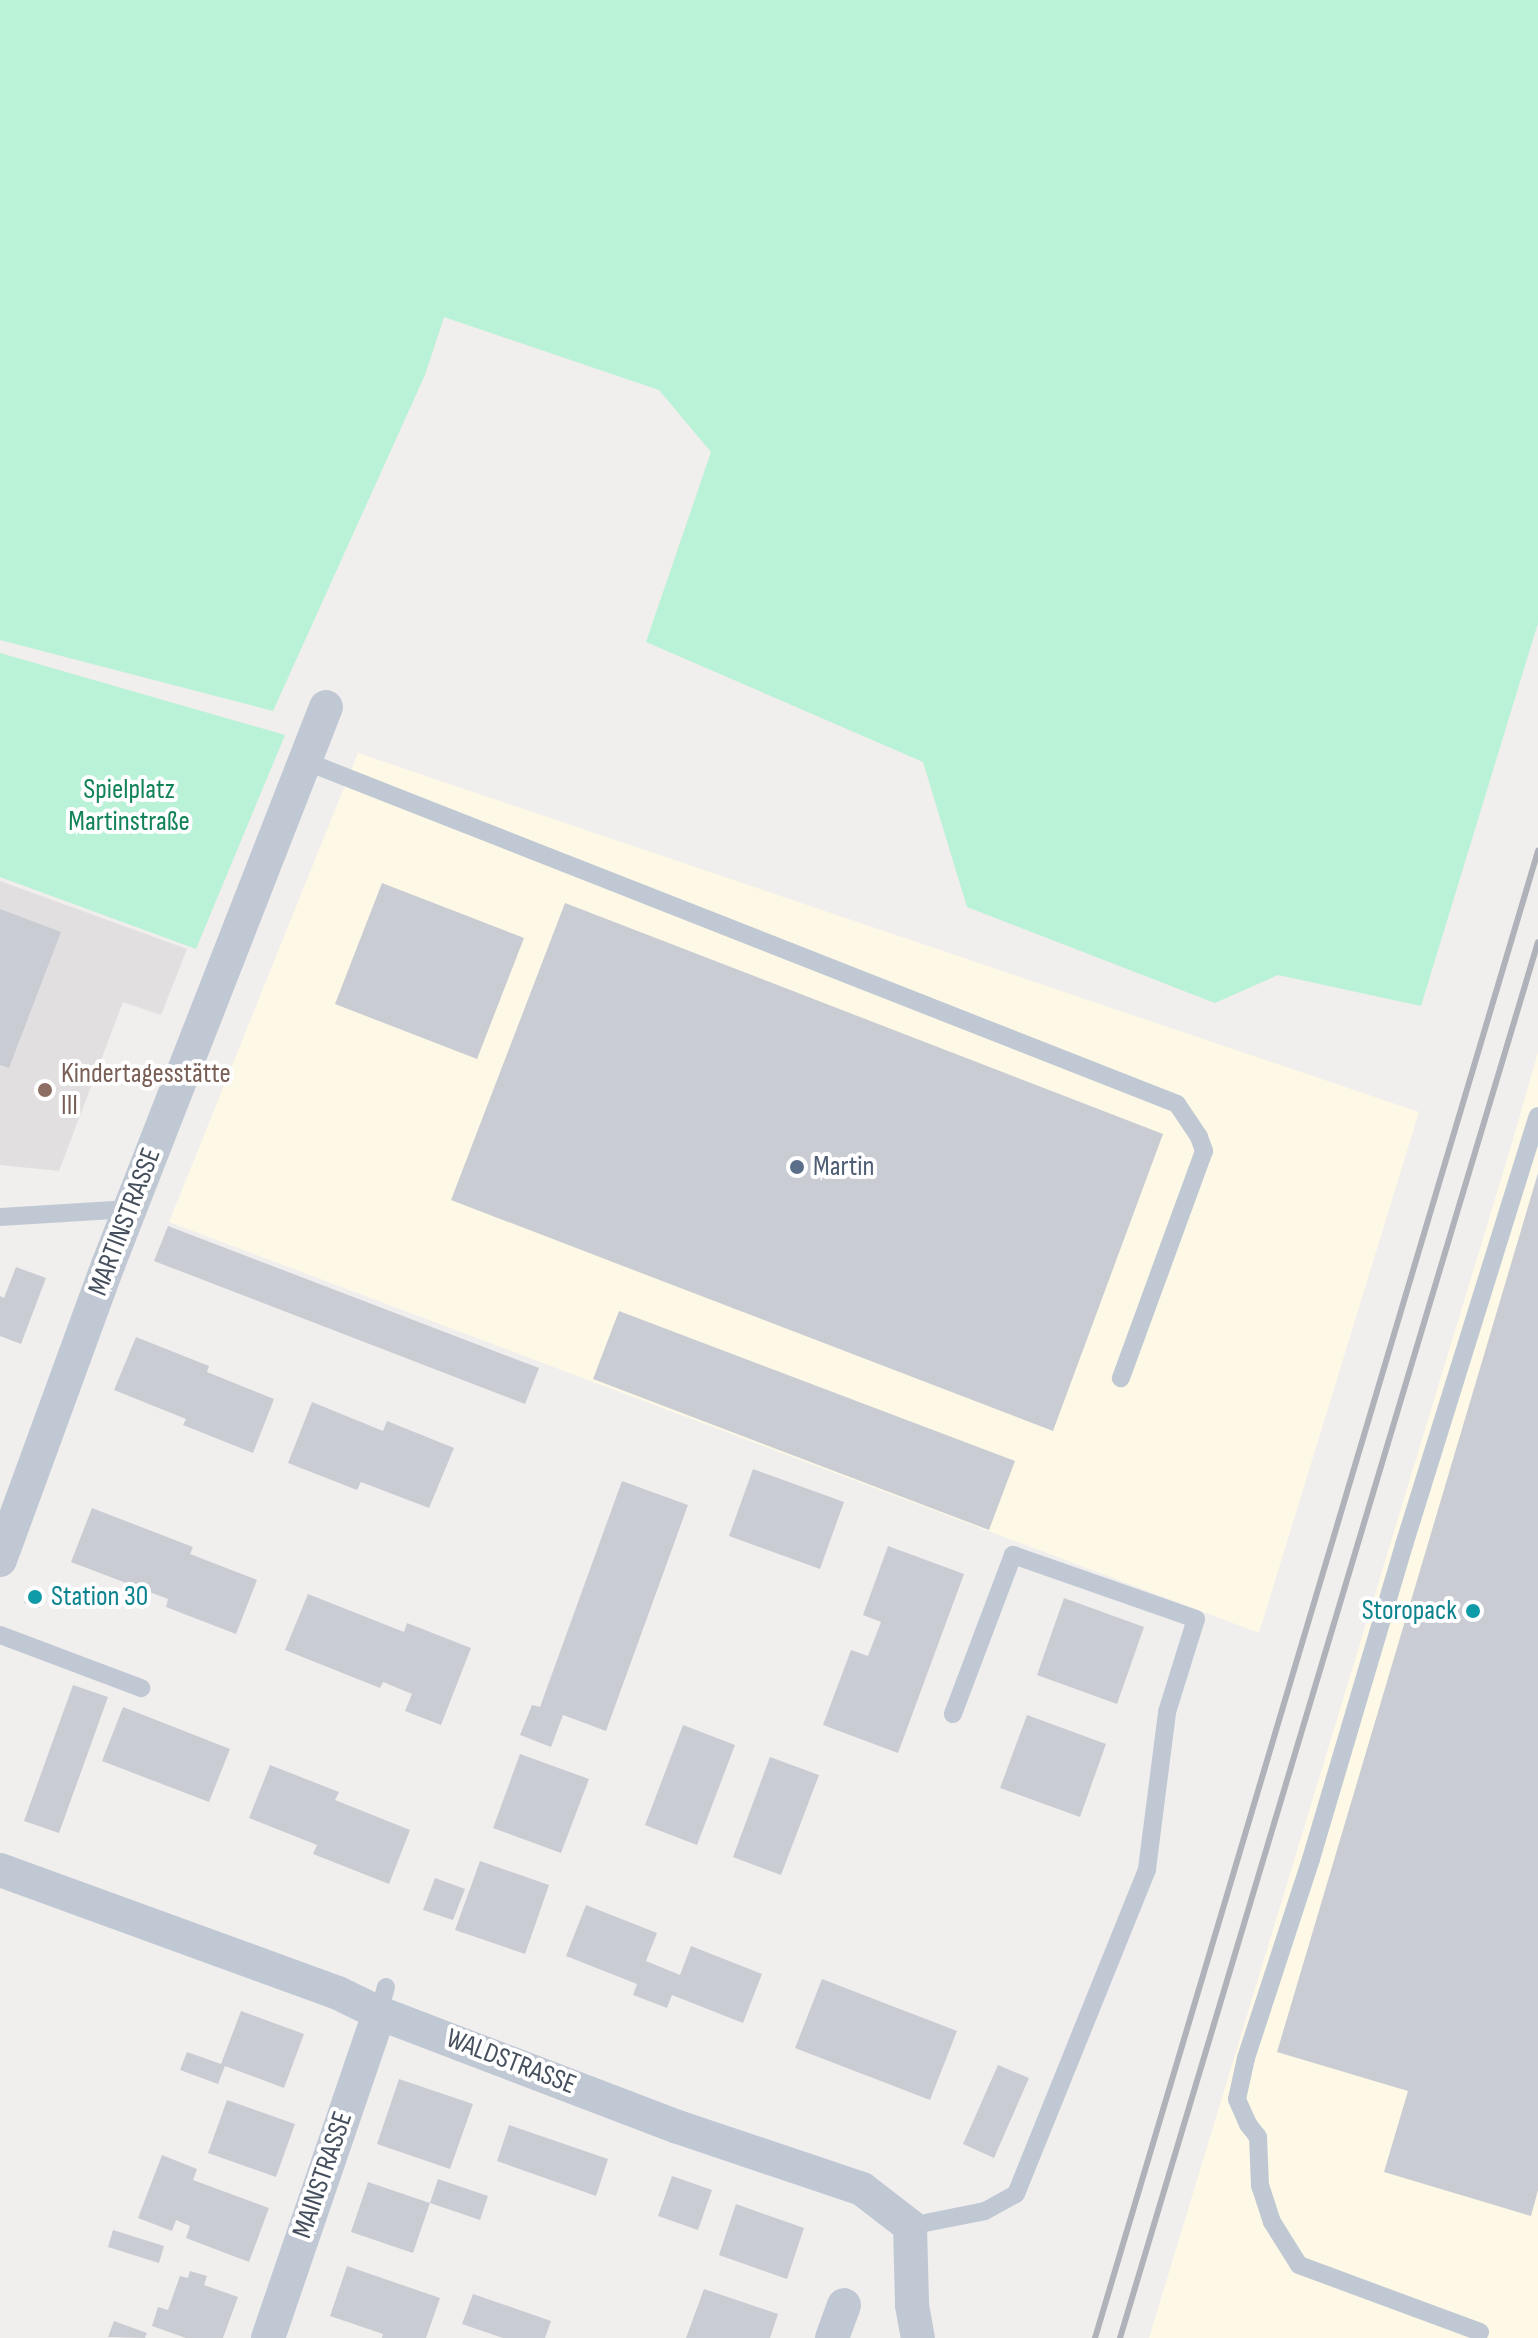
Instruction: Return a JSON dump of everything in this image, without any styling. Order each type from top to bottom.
[{"type":"street","name":"MARTINSTRASSE","points":[[0,1560],[130,1209],[326,707]]},
{"type":"street","name":"WALDSTRASSE","points":[[0,1870],[338,1993],[382,2000],[678,2127],[862,2189],[910,2226]]},
{"type":"street","name":"MAINSTRASSE","points":[[268,2338],[382,2000]]},
{"type":"street","points":[[910,2226],[912,2305],[918,2338]]},
{"type":"street","points":[[832,2338],[844,2305]]},
{"type":"lane","points":[[305,761],[1177,1104],[1199,1137],[1204,1151],[1121,1378]]},
{"type":"lane","points":[[1480,2332],[1299,2265],[1272,2222],[1260,2186],[1258,2137],[1237,2099],[1246,2058],[1311,1859],[1404,1545],[1538,1116]]},
{"type":"lane","points":[[0,1217],[130,1209]]},
{"type":"lane","points":[[910,2226],[985,2211],[1016,2194],[1147,1869],[1167,1712],[1196,1619],[1013,1555],[953,1714]]},
{"type":"lane","points":[[0,1635],[141,1688]]},
{"type":"shaded area","points":[[358,753],[1419,1112],[1259,1633],[169,1222]]},
{"type":"shaded area","name":"Kindertagesstätte III","points":[[0,881],[187,949],[161,1015],[123,1002],[59,1171],[0,1165]]},
{"type":"shaded area","points":[[1538,1052],[1538,2338],[1149,2338],[1512,1143]]},
{"type":"green space","points":[[0,0],[1538,0],[1538,623],[1421,1006],[1278,975],[1215,1003],[967,907],[923,762],[646,642],[711,452],[659,390],[444,317],[425,375],[273,711],[0,640]]},
{"type":"green space","name":"Spielplatz Martinstraße","points":[[0,653],[285,735],[196,949],[0,877]]},
{"type":"building","points":[[382,883],[524,938],[477,1059],[335,1004]]},
{"type":"building","points":[[565,903],[1163,1134],[1053,1431],[451,1200]]},
{"type":"building","points":[[0,909],[61,932],[9,1068],[0,1065]]},
{"type":"building","name":"Storopack","points":[[1538,1173],[1538,2190],[1531,2216],[1384,2172],[1408,2091],[1277,2052]]},
{"type":"building","points":[[168,1226],[539,1368],[525,1404],[154,1261]]},
{"type":"building","points":[[16,1267],[46,1278],[21,1344],[0,1336],[0,1296],[4,1298]]},
{"type":"building","points":[[619,1311],[1015,1461],[989,1530],[593,1379]]},
{"type":"building","points":[[136,1337],[209,1366],[207,1372],[274,1399],[253,1453],[183,1425],[186,1419],[114,1390]]},
{"type":"building","points":[[312,1402],[383,1431],[387,1421],[454,1448],[429,1508],[361,1482],[357,1490],[288,1463]]},
{"type":"building","points":[[753,1469],[844,1502],[820,1569],[729,1536]]},
{"type":"building","points":[[622,1481],[688,1505],[606,1731],[563,1715],[551,1747],[520,1735],[532,1705],[540,1707]]},
{"type":"building","points":[[92,1508],[193,1547],[190,1554],[257,1580],[236,1634],[166,1607],[168,1599],[71,1562]]},
{"type":"building","points":[[888,1546],[964,1574],[898,1753],[823,1725],[851,1650],[868,1656],[881,1622],[863,1615]]},
{"type":"building","name":"Station 30","points":[[29,1587],[45,1592],[40,1608],[24,1603]]},
{"type":"building","points":[[308,1594],[404,1632],[407,1623],[471,1648],[441,1725],[405,1711],[412,1694],[383,1682],[380,1688],[285,1650]]},
{"type":"building","points":[[1064,1598],[1144,1627],[1117,1704],[1037,1675]]},
{"type":"building","points":[[73,1685],[108,1697],[59,1833],[24,1821]]},
{"type":"building","points":[[123,1707],[230,1749],[209,1802],[102,1761]]},
{"type":"building","points":[[1027,1715],[1106,1744],[1080,1817],[1000,1788]]},
{"type":"building","points":[[683,1725],[735,1745],[697,1845],[645,1825]]},
{"type":"building","points":[[520,1754],[589,1779],[561,1853],[493,1828]]},
{"type":"building","points":[[770,1757],[819,1775],[781,1875],[733,1857]]},
{"type":"building","points":[[270,1765],[339,1792],[335,1800],[410,1830],[389,1884],[313,1854],[317,1845],[249,1818]]},
{"type":"building","points":[[480,1861],[549,1885],[525,1954],[455,1930]]},
{"type":"building","points":[[435,1878],[465,1889],[453,1920],[423,1910]]},
{"type":"building","points":[[586,1905],[657,1933],[646,1961],[680,1975],[691,1946],[762,1974],[743,2023],[672,1995],[667,2008],[633,1995],[637,1984],[566,1956]]},
{"type":"building","points":[[822,1979],[957,2031],[930,2100],[795,2048]]},
{"type":"building","points":[[241,2011],[304,2034],[284,2088],[225,2066],[218,2084],[180,2070],[187,2052],[221,2064]]},
{"type":"building","points":[[998,2065],[1029,2078],[994,2158],[963,2144]]},
{"type":"building","points":[[399,2079],[473,2104],[450,2169],[377,2144]]},
{"type":"building","points":[[227,2100],[295,2124],[276,2177],[208,2153]]},
{"type":"building","points":[[509,2125],[608,2159],[596,2196],[497,2161]]},
{"type":"building","points":[[162,2155],[197,2169],[193,2180],[269,2208],[249,2262],[186,2238],[190,2226],[176,2220],[172,2231],[138,2218]]},
{"type":"building","points":[[672,2176],[712,2190],[698,2230],[658,2216]]},
{"type":"building","points":[[438,2179],[488,2196],[480,2220],[430,2203]]},
{"type":"building","points":[[368,2182],[430,2203],[413,2253],[351,2232]]},
{"type":"building","points":[[736,2204],[804,2228],[787,2279],[719,2255]]},
{"type":"building","points":[[113,2230],[164,2246],[159,2263],[108,2247]]},
{"type":"building","points":[[347,2266],[440,2298],[426,2338],[382,2338],[383,2334],[330,2316]]},
{"type":"building","points":[[190,2271],[207,2276],[204,2285],[238,2297],[223,2338],[186,2338],[152,2326],[158,2307],[168,2310],[180,2276],[188,2278]]},
{"type":"building","points":[[704,2289],[778,2314],[770,2338],[686,2338]]},
{"type":"building","points":[[473,2294],[551,2321],[545,2338],[503,2338],[462,2324]]},
{"type":"building","points":[[114,2321],[147,2333],[145,2338],[108,2337]]},
{"type":"railway","points":[[1095,2338],[1538,851]]},
{"type":"railway","points":[[1120,2338],[1538,942]]},
{"type":"place","name":"Kindertagesstätte III","points":[[45,1090]]},
{"type":"place","name":"Martin","points":[[797,1167]]},
{"type":"place","name":"Station 30","points":[[35,1597]]},
{"type":"place","name":"Storopack","points":[[1473,1611]]}]
